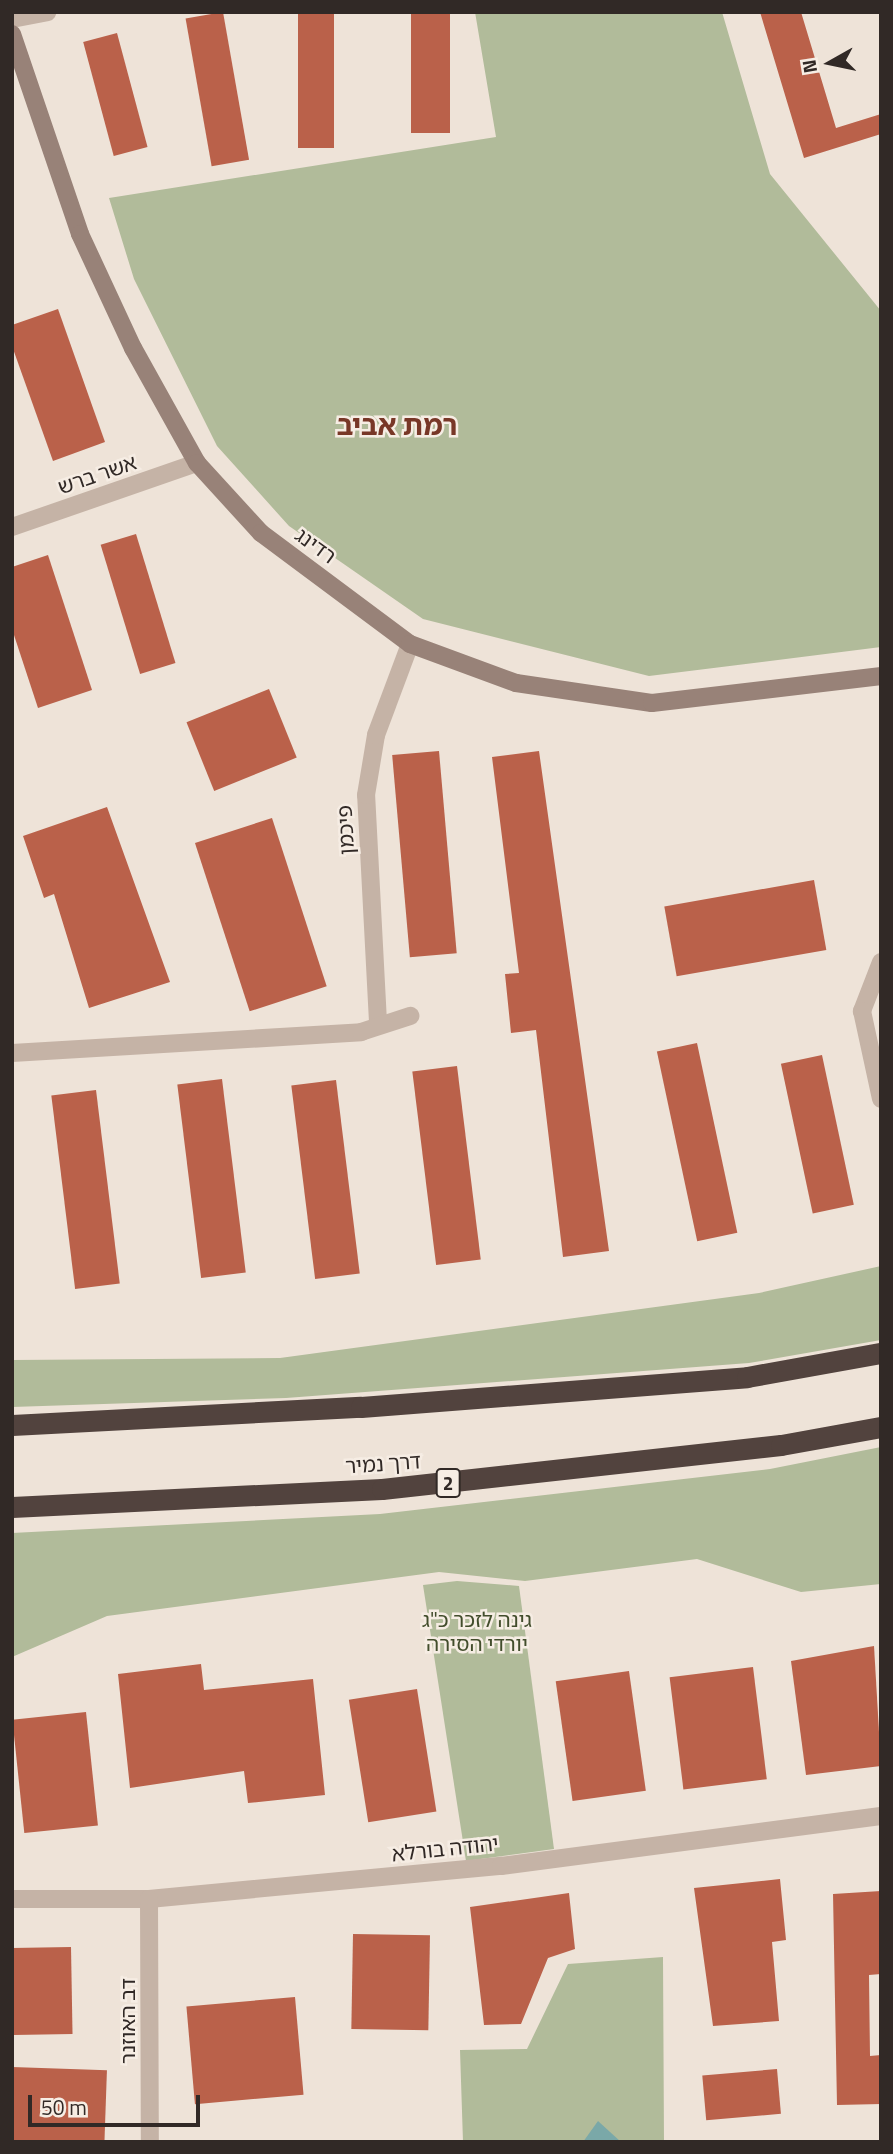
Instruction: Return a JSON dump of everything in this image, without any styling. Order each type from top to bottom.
[{"type":"highway","points":[[12,1425],[361,1407],[747,1377],[881,1353]]},
{"type":"highway","name":"דרך נמיר","points":[[12,1507],[382,1489],[781,1445],[881,1427]]},
{"type":"street","points":[[12,19],[47,12]]},
{"type":"street","name":"רדינג","points":[[12,34],[80,233],[133,348],[197,463],[261,533],[410,644],[516,683],[652,703],[881,676]]},
{"type":"street","name":"אשר ברש","points":[[12,527],[197,463]]},
{"type":"street","name":"פיכמן","points":[[378,1022],[366,795],[376,736],[410,644]]},
{"type":"street","points":[[881,962],[862,1011],[881,1099]]},
{"type":"street","points":[[12,1053],[361,1032],[378,1022],[410,1016]]},
{"type":"street","name":"יהודה בורלא","points":[[12,1899],[149,1899],[501,1866],[881,1816]]},
{"type":"street","name":"דב האוזנר","points":[[149,1899],[150,2142]]},
{"type":"green space","points":[[475,12],[722,12],[770,174],[881,311],[881,647],[649,676],[423,619],[289,526],[217,446],[134,279],[109,198],[496,137]]},
{"type":"green space","points":[[881,1266],[881,1340],[749,1363],[286,1398],[12,1407],[12,1360],[280,1358],[759,1293]]},
{"type":"green space","points":[[881,1447],[881,1584],[801,1592],[697,1559],[525,1581],[439,1572],[107,1616],[12,1657],[12,1533],[380,1514],[770,1469]]},
{"type":"green space","name":"גינה לזכר כ\"ג יורדי הסירה","points":[[457,1581],[519,1586],[554,1849],[466,1861],[423,1585]]},
{"type":"green space","points":[[663,1957],[664,2142],[463,2142],[460,2050],[527,2049],[568,1964]]},
{"type":"water","points":[[598,2121],[621,2142],[583,2142]]},
{"type":"building","points":[[223,12],[249,160],[212,166],[186,19]]},
{"type":"building","points":[[298,12],[334,12],[334,148],[298,148]]},
{"type":"building","points":[[411,12],[450,12],[450,133],[411,133]]},
{"type":"building","points":[[760,12],[801,12],[836,128],[881,114],[881,134],[804,158]]},
{"type":"building","points":[[117,33],[148,147],[114,156],[83,42]]},
{"type":"building","points":[[58,309],[105,442],[53,461],[12,346],[12,325]]},
{"type":"building","points":[[136,534],[175,663],[140,674],[101,545]]},
{"type":"building","points":[[48,555],[92,690],[38,708],[12,629],[12,567]]},
{"type":"building","points":[[269,689],[297,758],[214,791],[186,722]]},
{"type":"building","points":[[439,751],[457,953],[410,957],[392,755]]},
{"type":"building","points":[[539,751],[609,1251],[563,1257],[536,1030],[511,1033],[505,974],[519,973],[492,757]]},
{"type":"building","points":[[107,807],[170,982],[89,1008],[54,894],[44,898],[23,836]]},
{"type":"building","points":[[272,818],[327,986],[250,1011],[195,843]]},
{"type":"building","points":[[814,880],[826,950],[677,976],[664,906]]},
{"type":"building","points":[[697,1043],[737,1233],[697,1241],[657,1052]]},
{"type":"building","points":[[822,1055],[854,1205],[813,1213],[781,1064]]},
{"type":"building","points":[[457,1066],[481,1260],[436,1265],[412,1071]]},
{"type":"building","points":[[222,1079],[246,1273],[201,1278],[177,1084]]},
{"type":"building","points":[[336,1080],[360,1274],[315,1279],[291,1085]]},
{"type":"building","points":[[96,1090],[120,1284],[75,1289],[51,1095]]},
{"type":"building","points":[[874,1646],[881,1766],[806,1775],[791,1661]]},
{"type":"building","points":[[201,1664],[204,1690],[313,1679],[325,1795],[248,1803],[244,1771],[130,1788],[118,1674]]},
{"type":"building","points":[[753,1667],[767,1779],[683,1789],[670,1677]]},
{"type":"building","points":[[629,1671],[646,1791],[573,1801],[556,1681]]},
{"type":"building","points":[[417,1689],[436,1811],[368,1822],[349,1700]]},
{"type":"building","points":[[86,1712],[98,1825],[24,1833],[12,1720]]},
{"type":"building","points":[[780,1879],[786,1940],[772,1942],[779,2021],[713,2026],[694,1888]]},
{"type":"building","points":[[881,1891],[881,1974],[869,1975],[870,2056],[881,2055],[881,2104],[837,2105],[833,1894]]},
{"type":"building","points":[[569,1893],[575,1949],[548,1958],[521,2024],[484,2025],[470,1907]]},
{"type":"building","points":[[353,1934],[430,1935],[428,2030],[351,2029]]},
{"type":"building","points":[[71,1947],[73,2034],[14,2035],[12,1948]]},
{"type":"building","points":[[295,1997],[304,2095],[195,2104],[186,2006]]},
{"type":"building","points":[[12,2067],[107,2070],[104,2142],[12,2142]]},
{"type":"building","points":[[777,2069],[781,2114],[706,2120],[702,2076]]},
{"type":"district","name":"רמת אביב","points":[[397,425]]}]
